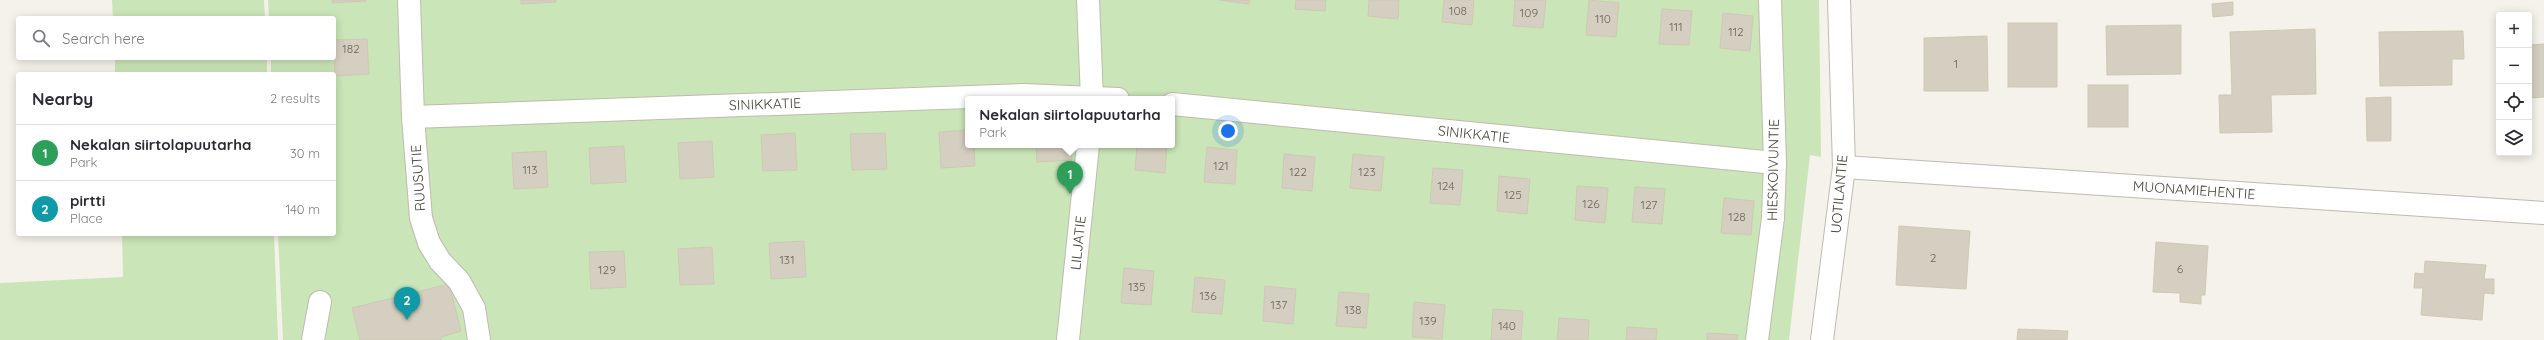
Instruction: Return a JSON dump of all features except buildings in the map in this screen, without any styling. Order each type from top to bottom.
[{"type":"street","name":"RUUSUTIE","points":[[409,0],[413,117],[421,218],[429,243],[440,261],[459,281],[474,308],[479,340]]},
{"type":"street","points":[[1088,0],[1092,96]]},
{"type":"street","name":"HIESKOIVUNTIE","points":[[1757,340],[1773,218],[1775,163],[1770,0]]},
{"type":"street","name":"UOTILANTIE","points":[[1822,340],[1844,166],[1838,0]]},
{"type":"street","name":"SINIKKATIE","points":[[995,96],[1046,96]]},
{"type":"street","name":"SINIKKATIE","points":[[413,117],[965,97]]},
{"type":"street","name":"SINIKKATIE","points":[[1175,104],[1775,163]]},
{"type":"street","name":"LILJATIE","points":[[1068,340],[1088,148]]},
{"type":"street","name":"MUONAMIEHENTIE","points":[[1844,166],[2544,213]]},
{"type":"street","points":[[313,340],[320,302]]},
{"type":"green space","points":[[112,0],[264,0],[265,16],[113,16]]},
{"type":"green space","points":[[268,0],[1819,0],[1821,157],[1810,155],[1789,340],[283,340],[278,236],[336,236],[336,72],[271,72],[271,60],[336,60],[336,16],[269,16]]},
{"type":"green space","points":[[115,60],[267,60],[267,72],[115,72]]},
{"type":"green space","points":[[122,236],[274,236],[278,340],[0,340],[0,283],[123,277]]},
{"type":"place","name":"Nekalan siirtolapuutarha","points":[[1070,194]]},
{"type":"place","name":"pirtti","points":[[407,320]]}]
